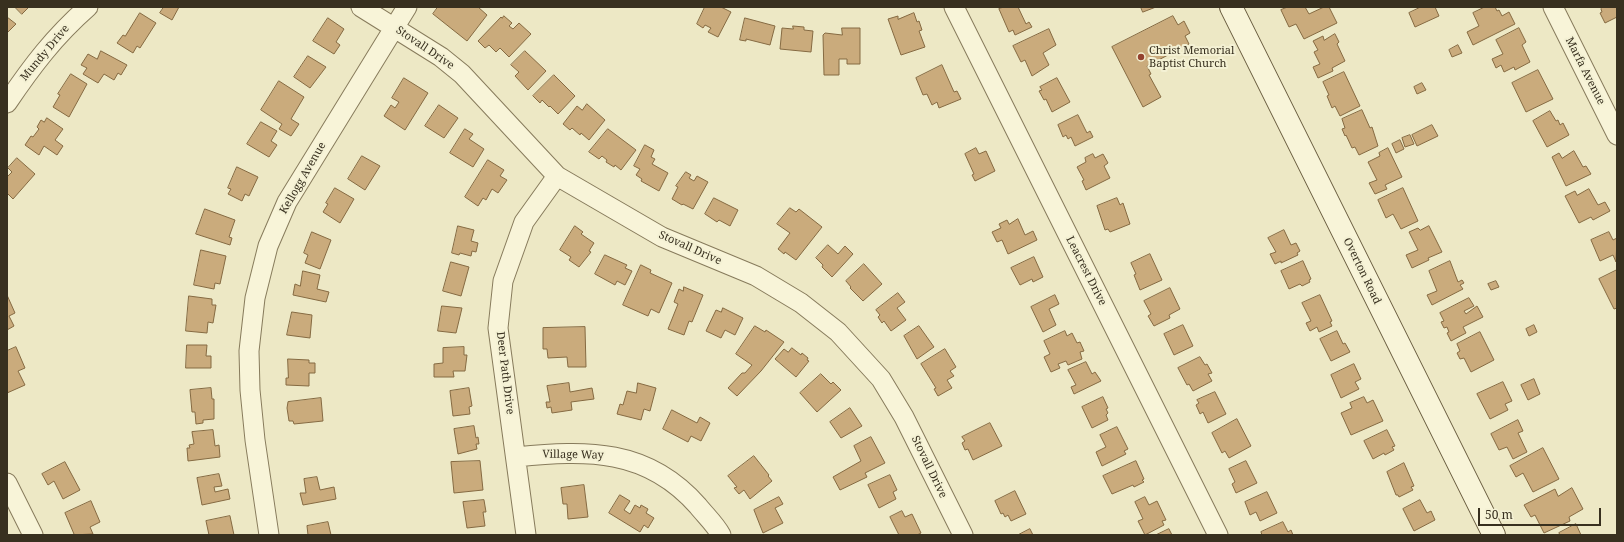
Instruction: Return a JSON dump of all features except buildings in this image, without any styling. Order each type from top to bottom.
[{"type":"street","name":"Mundy Drive","points":[[7,103],[32,66],[54,40],[88,7]]},
{"type":"street","name":"Stovall Drive","points":[[361,7],[441,57],[462,74],[557,176],[662,237],[756,276],[801,303],[838,332],[881,378],[904,417],[963,535]]},
{"type":"street","name":"Kellogg Avenue","points":[[269,535],[255,440],[250,390],[249,351],[255,298],[268,246],[287,202],[407,7]]},
{"type":"street","name":"Leacrest Drive","points":[[954,7],[1218,535]]},
{"type":"street","name":"Overton Road","points":[[1231,7],[1494,535]]},
{"type":"street","name":"Marfa Avenue","points":[[1553,7],[1617,135]]},
{"type":"street","name":"Deer Path Drive","points":[[526,535],[498,328],[503,281],[524,222],[557,176]]},
{"type":"street","name":"Village Way","points":[[516,457],[557,453],[600,454],[639,463],[667,477],[682,490],[721,535]]},
{"type":"street","points":[[7,483],[32,535]]},
{"type":"place","name":"Christ Memorial Baptist Church","points":[[1141,57]]}]
